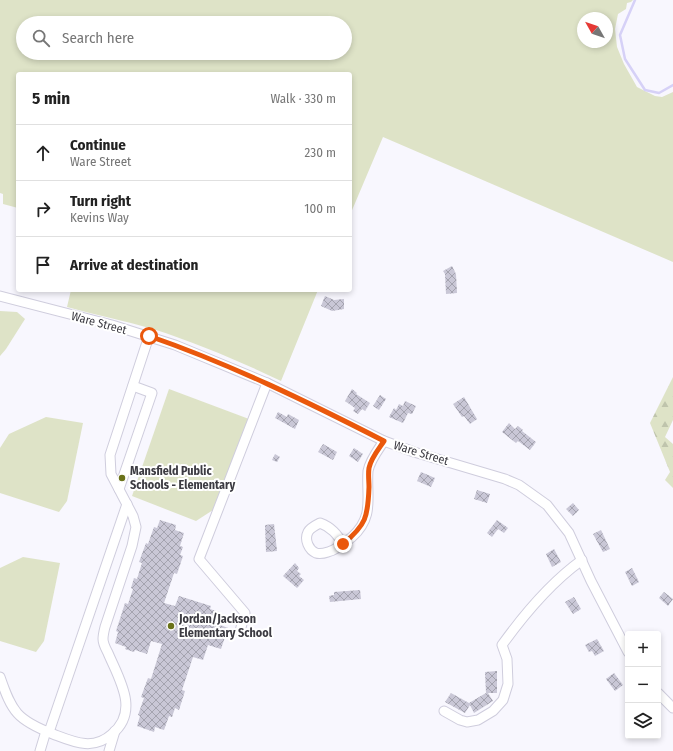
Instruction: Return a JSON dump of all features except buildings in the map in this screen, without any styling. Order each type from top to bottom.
[{"type":"street","name":"Ware Street","points":[[0,296],[149,336],[192,352],[267,384],[384,441],[414,452],[493,475],[519,485],[547,506],[569,533],[625,646]]},
{"type":"street","points":[[0,677],[5,694],[14,711],[30,724],[84,744],[95,744],[105,740],[120,725],[126,713],[126,700],[123,686],[103,640],[105,627],[132,546],[136,527],[133,516],[111,474],[110,455],[149,336]]},
{"type":"street","points":[[240,631],[245,613],[198,560],[267,384]]},
{"type":"street","points":[[119,489],[152,393],[133,386]]},
{"type":"street","points":[[343,544],[362,527],[367,512],[369,497],[368,471],[371,460],[384,441]]},
{"type":"street","points":[[40,751],[49,732],[127,504]]},
{"type":"street","points":[[444,711],[460,720],[467,722],[478,720],[493,711],[503,700],[508,684],[508,659],[502,644],[528,611],[563,574],[582,560]]},
{"type":"street","points":[[661,696],[673,708]]},
{"type":"street","points":[[109,751],[115,731]]},
{"type":"green space","points":[[0,0],[633,0],[627,3],[626,9],[618,14],[615,29],[617,47],[624,64],[637,87],[655,96],[662,97],[673,92],[673,262],[383,137],[352,210],[352,72],[16,72],[16,207],[3,204],[3,194],[0,193]]},
{"type":"green space","points":[[71,292],[317,292],[281,381],[249,366],[169,334],[67,307]]},
{"type":"green space","points":[[0,311],[17,312],[25,319],[0,356]]},
{"type":"green space","points":[[673,377],[673,420],[665,437],[673,444],[673,488],[665,480],[670,472],[650,423]]},
{"type":"green space","points":[[169,389],[249,419],[213,510],[196,521],[132,496]]},
{"type":"green space","points":[[46,417],[83,423],[67,501],[59,512],[0,493],[0,448],[9,434]]},
{"type":"green space","points":[[23,557],[60,563],[44,641],[36,652],[0,641],[0,568]]},
{"type":"waterway","points":[[635,0],[620,35],[625,59],[645,90],[659,93],[673,85]]},
{"type":"place","name":"Mansfield Public Schools - Elementary","points":[[122,478]]},
{"type":"place","name":"Jordan/Jackson Elementary School","points":[[171,626]]},
{"type":"route","points":[[149,336],[198,354],[227,368],[283,391],[384,441],[371,460],[368,471],[369,497],[367,512],[362,527],[343,544]]}]
